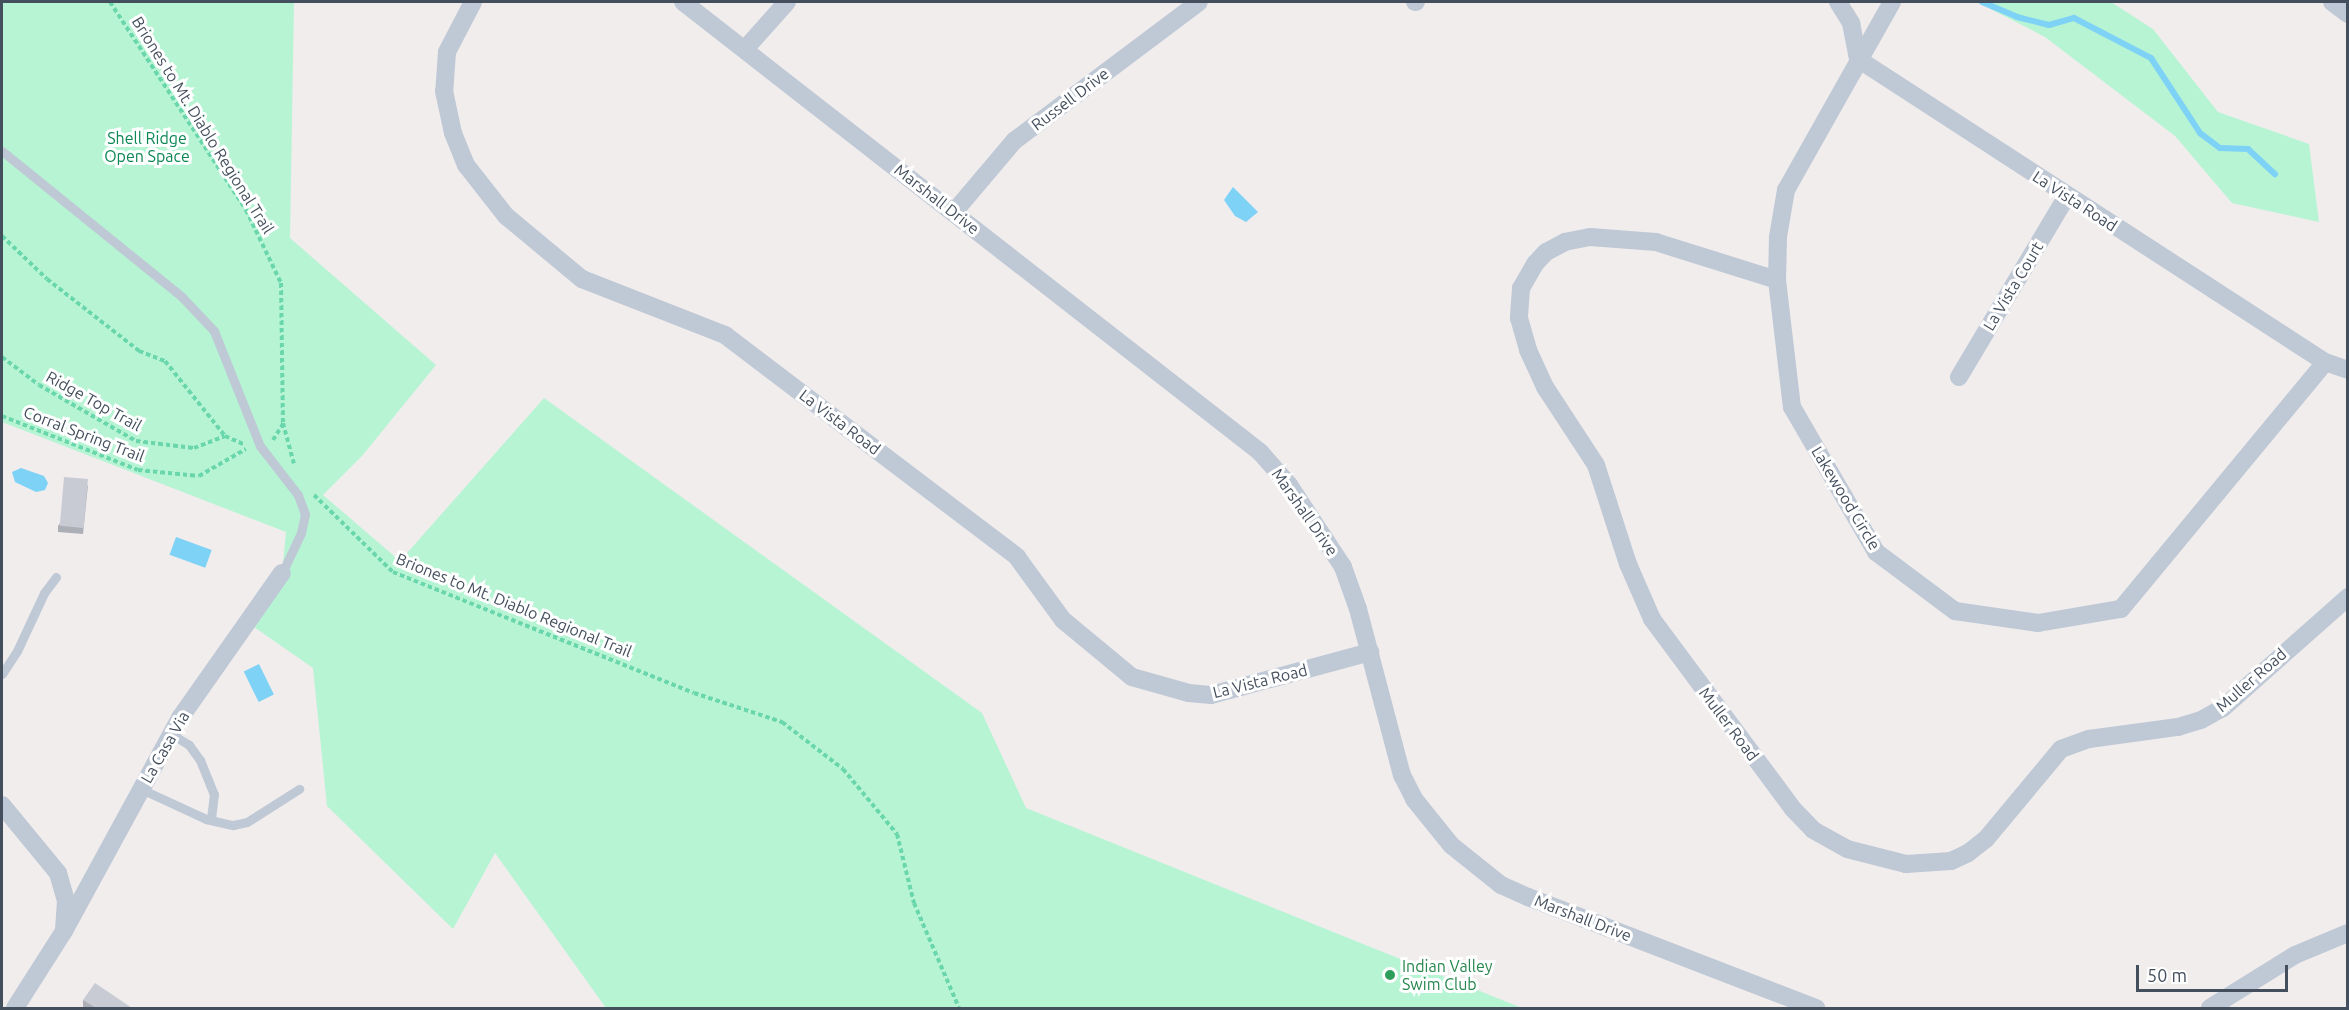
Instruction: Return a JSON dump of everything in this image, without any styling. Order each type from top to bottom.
[{"type":"street","name":"La Vista Road","points":[[473,2],[447,52],[444,91],[453,133],[466,165],[506,216],[582,279],[725,335],[1017,557],[1063,620],[1131,677],[1190,693],[1211,694],[1370,652]]},
{"type":"street","name":"Marshall Drive","points":[[683,2],[1260,452],[1289,485],[1342,567],[1370,652],[1402,775],[1429,820],[1478,869],[1528,897],[1816,1008]]},
{"type":"street","points":[[745,49],[787,2]]},
{"type":"street","name":"Russell Drive","points":[[954,212],[1014,141],[1199,2]]},
{"type":"street","points":[[1838,2],[1851,24],[1858,59]]},
{"type":"street","name":"Lakewood Circle","points":[[1892,2],[1786,190],[1778,237],[1777,280],[1792,407],[1876,552],[1955,611],[2038,624],[2121,609],[2325,362]]},
{"type":"street","points":[[2332,2],[2348,14]]},
{"type":"street","name":"La Vista Road","points":[[1858,59],[2325,362],[2348,370]]},
{"type":"street","name":"La Vista Court","points":[[1959,376],[2067,196]]},
{"type":"street","name":"Muller Road","points":[[1777,280],[1656,242],[1590,237],[1565,242],[1546,252],[1535,264],[1521,288],[1519,318],[1528,350],[1545,387],[1596,465],[1628,564],[1652,619],[1793,809],[1813,830],[1847,849],[1906,864],[1951,861],[1968,853],[1986,839],[2061,749],[2089,738],[2178,727],[2201,720],[2223,708],[2348,597]]},
{"type":"street","name":"La Casa Via","points":[[15,1008],[64,931],[171,734],[282,573]]},
{"type":"street","name":"La Casa Via","points":[[2,805],[58,873],[66,901],[64,931]]},
{"type":"street","points":[[2210,1008],[2295,955],[2348,933]]},
{"type":"lane","points":[[2,151],[201,315],[214,331],[256,447],[298,495],[305,514],[301,532],[282,573]]},
{"type":"lane","points":[[2,674],[17,651],[44,592],[56,577]]},
{"type":"lane","points":[[171,734],[189,745],[200,760],[216,802],[211,820]]},
{"type":"lane","points":[[141,789],[224,825],[247,822],[299,789]]},
{"type":"path","name":"Briones to Mt. Diablo Regional Trail","points":[[110,2],[246,210],[281,283],[283,423],[295,468]]},
{"type":"path","points":[[2,236],[47,279],[139,351],[165,361],[225,436],[256,447]]},
{"type":"path","name":"Ridge Top Trail","points":[[2,357],[39,385],[136,441],[194,448],[225,436]]},
{"type":"path","name":"Corral Spring Trail","points":[[2,416],[138,470],[199,476],[274,439],[283,423]]},
{"type":"path","name":"Briones to Mt. Diablo Regional Trail","points":[[308,486],[320,503],[393,572],[694,693],[782,722],[843,769],[897,834],[914,903],[959,1008]]},
{"type":"green space","name":"Shell Ridge Open Space","points":[[2,2],[294,2],[290,238],[436,365],[362,456],[323,495],[400,561],[544,398],[982,713],[1026,808],[1522,1008],[606,1008],[495,853],[453,929],[327,806],[313,668],[247,622],[282,573],[286,532],[2,422]]},
{"type":"green space","points":[[1977,2],[2111,2],[2153,29],[2218,112],[2309,144],[2319,222],[2232,203],[2175,136],[2045,37]]},
{"type":"water","points":[[1233,187],[1258,212],[1246,222],[1235,216],[1224,200]]},
{"type":"water","points":[[21,468],[44,476],[48,483],[45,490],[36,492],[15,482],[12,472]]},
{"type":"water","points":[[176,537],[212,550],[205,568],[170,555]]},
{"type":"water","points":[[259,664],[274,695],[259,702],[244,671]]},
{"type":"building","points":[[64,477],[88,479],[84,528],[60,526]]},
{"type":"building","points":[[95,983],[132,1008],[96,1008],[83,1000]]},
{"type":"waterway","points":[[1982,2],[2017,17],[2049,25],[2074,18],[2151,58],[2200,133],[2220,148],[2248,149],[2275,174]]},
{"type":"place","name":"Indian Valley Swim Club","points":[[1390,975]]}]
